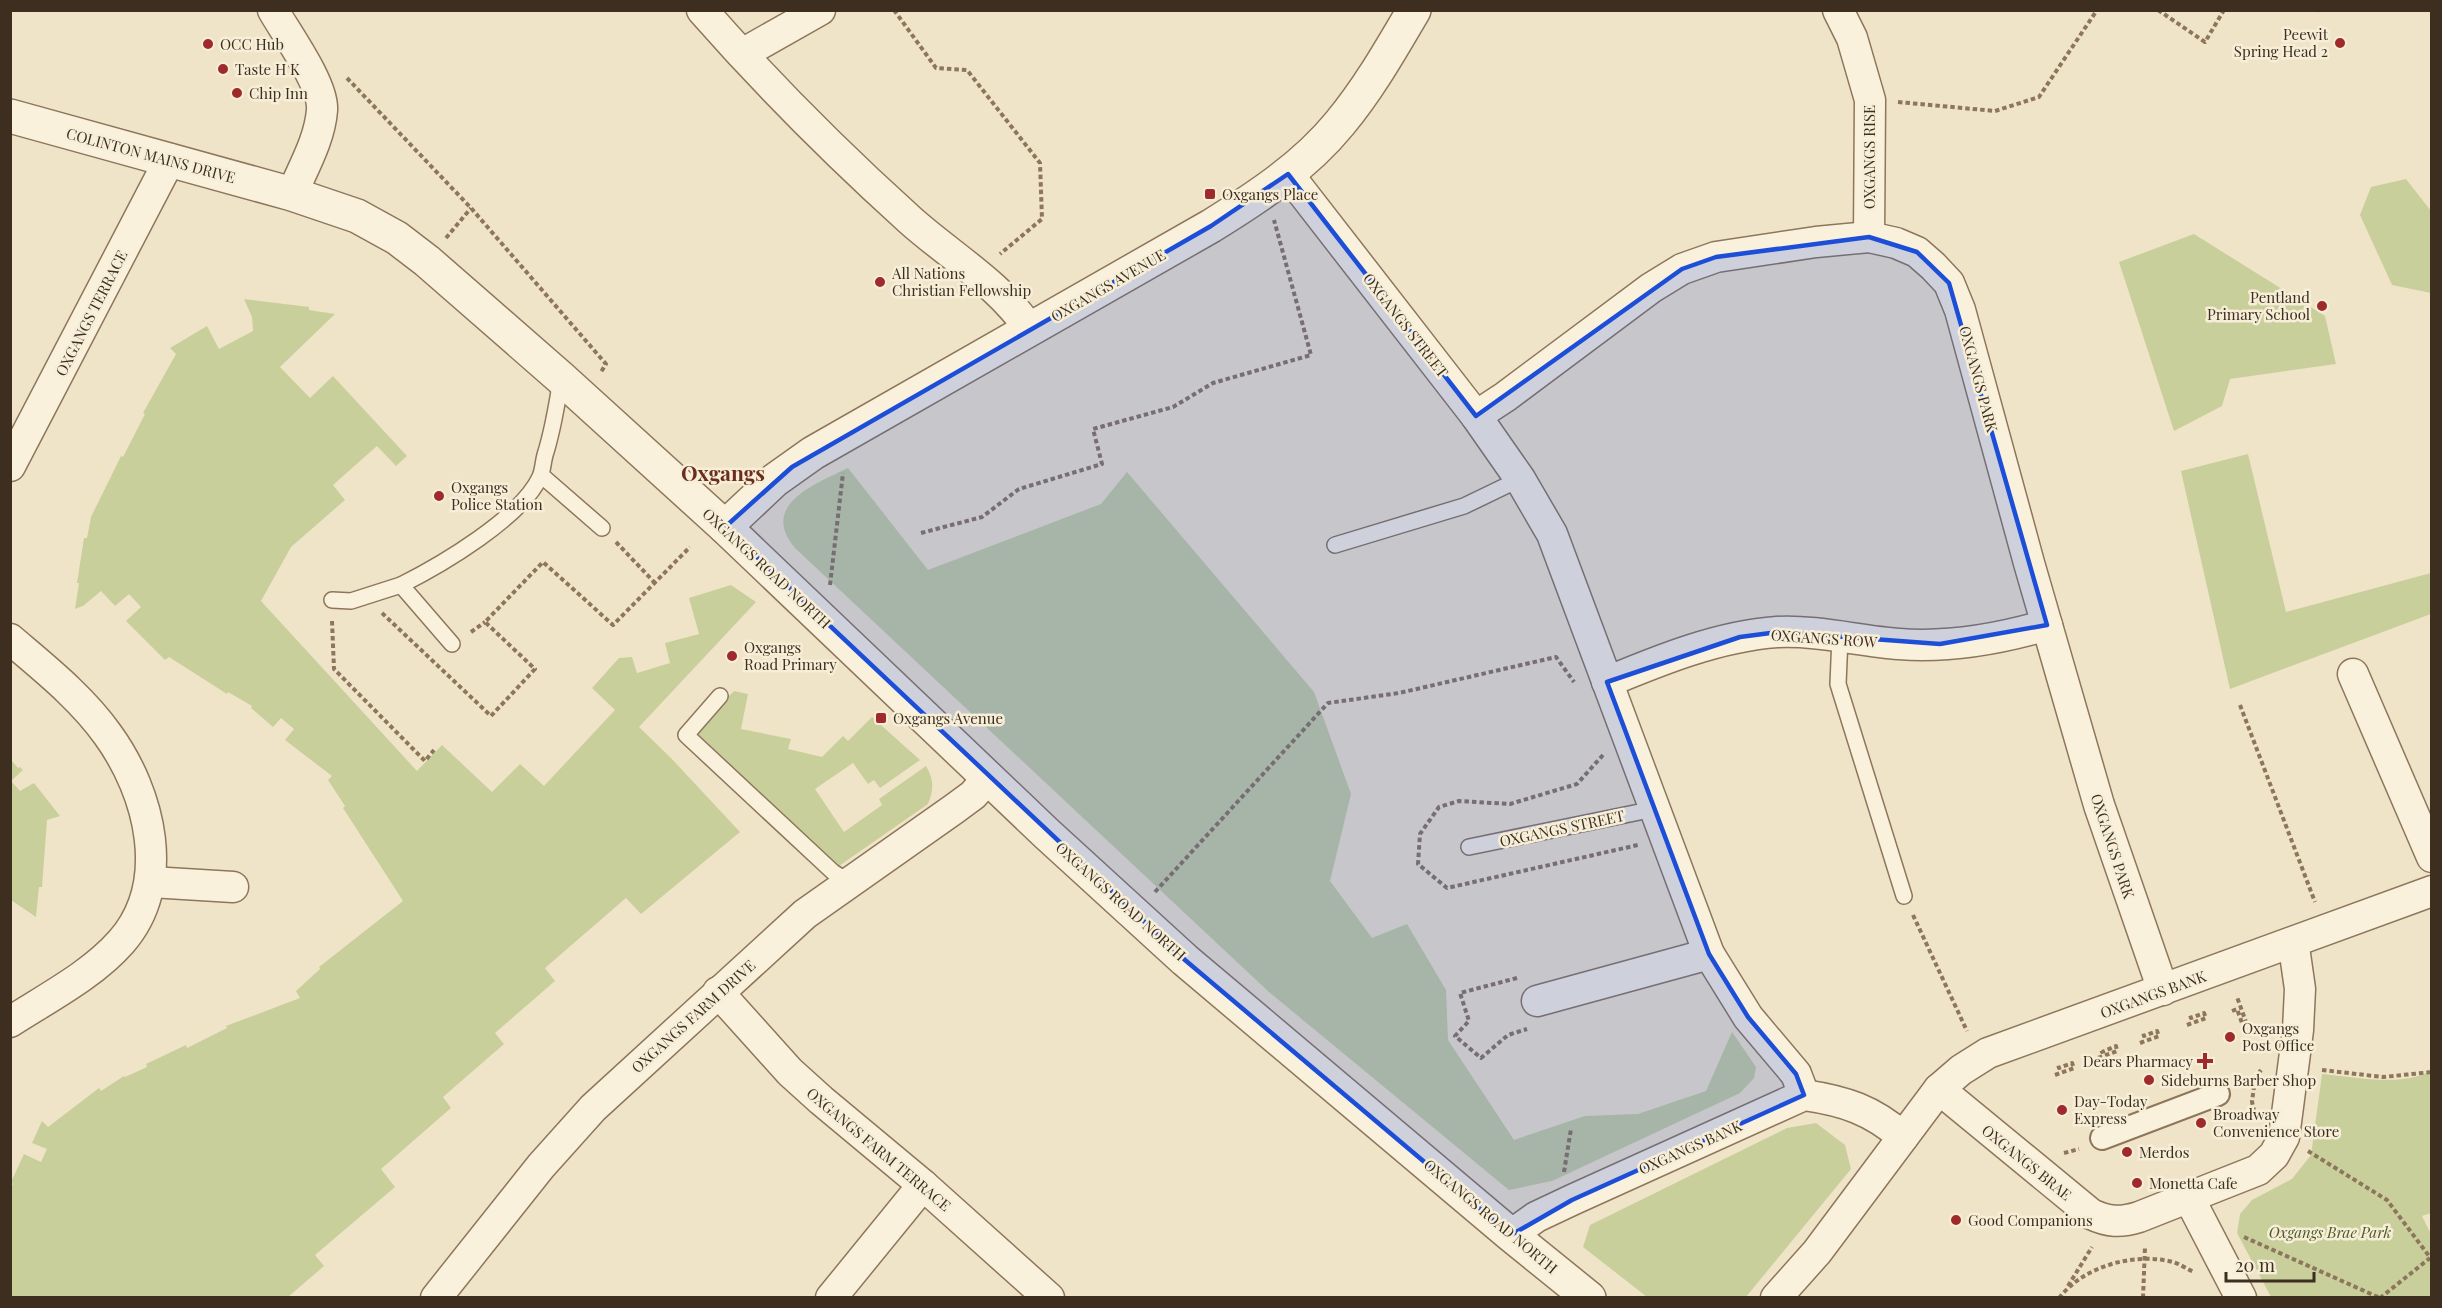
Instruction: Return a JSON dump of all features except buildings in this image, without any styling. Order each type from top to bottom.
[{"type":"street","points":[[273,10],[307,66],[323,108],[317,132],[292,194]]},
{"type":"street","points":[[702,10],[861,175],[929,237],[1006,300],[1030,330]]},
{"type":"street","points":[[742,54],[820,10]]},
{"type":"street","name":"OXGANGS AVENUE","points":[[725,527],[760,493],[792,467],[1211,226],[1277,182],[1340,123],[1376,72],[1414,10]]},
{"type":"street","name":"OXGANGS RISE","points":[[1838,10],[1852,38],[1870,100],[1869,237]]},
{"type":"street","name":"COLINTON MAINS DRIVE","points":[[10,116],[292,194]]},
{"type":"street","name":"OXGANGS TERRACE","points":[[13,458],[170,159]]},
{"type":"street","name":"OXGANGS STREET","points":[[1277,182],[1476,416],[1520,479],[1552,534],[1709,954],[1748,1017],[1796,1074],[1804,1095]]},
{"type":"street","name":"OXGANGS ROAD NORTH","points":[[292,194],[357,216],[378,226],[427,261],[725,527],[1185,960],[1589,1298]]},
{"type":"street","name":"OXGANGS PARK","points":[[1476,416],[1651,288],[1682,269],[1716,256],[1869,237],[1896,243],[1917,252],[1949,283],[1960,310],[2047,625],[2100,805],[2163,990]]},
{"type":"street","name":"OXGANGS ROW","points":[[1607,682],[1642,668],[1740,637],[1778,632],[1899,644],[1940,644],[2013,635],[2047,625]]},
{"type":"street","points":[[10,639],[84,707],[107,733],[121,754],[145,814],[153,862],[151,882],[138,918],[121,942],[73,981],[10,1022]]},
{"type":"street","points":[[2353,674],[2432,857]]},
{"type":"street","name":"OXGANGS FARM DRIVE","points":[[436,1298],[541,1166],[593,1108],[805,914],[973,795],[989,777]]},
{"type":"street","points":[[151,882],[233,887]]},
{"type":"street","name":"OXGANGS BANK","points":[[1776,1298],[1817,1252],[1940,1089],[1961,1070],[1988,1053],[2432,891]]},
{"type":"street","points":[[2108,1221],[2125,1221],[2139,1217],[2258,1170],[2274,1155],[2284,1137],[2294,1066],[2300,989],[2295,954],[2291,943]]},
{"type":"street","points":[[1537,1001],[1709,954]]},
{"type":"street","name":"OXGANGS FARM TERRACE","points":[[718,992],[790,1072],[923,1185],[1049,1298]]},
{"type":"street","name":"OXGANGS BRAE","points":[[1940,1089],[2091,1214],[2108,1221]]},
{"type":"street","points":[[2102,1138],[2217,1094]]},
{"type":"street","points":[[1804,1095],[1835,1099],[1881,1119],[1903,1137]]},
{"type":"street","name":"OXGANGS BANK","points":[[1511,1235],[1536,1217],[1804,1095]]},
{"type":"street","points":[[831,1298],[923,1185]]},
{"type":"street","points":[[2188,1196],[2241,1298]]},
{"type":"lane","points":[[332,600],[351,601],[371,596],[426,573],[477,540],[516,508],[530,494],[541,475],[552,434],[572,389]]},
{"type":"lane","points":[[541,475],[602,528]]},
{"type":"lane","points":[[1335,545],[1464,506],[1520,479]]},
{"type":"lane","points":[[401,585],[452,644]]},
{"type":"lane","points":[[1840,637],[1838,684],[1904,896]]},
{"type":"lane","points":[[720,696],[686,735],[833,872],[849,882]]},
{"type":"lane","name":"OXGANGS STREET","points":[[1469,847],[1654,809]]},
{"type":"path","points":[[894,10],[936,68],[967,70],[1040,163],[1042,219],[977,274]]},
{"type":"path","points":[[1870,100],[1995,111],[2039,96],[2097,10]]},
{"type":"path","points":[[2158,10],[2205,42],[2224,10]]},
{"type":"path","points":[[307,66],[324,55],[471,208],[606,364],[572,389]]},
{"type":"path","points":[[921,533],[982,517],[1018,489],[1102,464],[1093,429],[1173,407],[1213,383],[1311,355],[1277,182]]},
{"type":"path","points":[[427,261],[471,208]]},
{"type":"path","points":[[826,623],[848,433]]},
{"type":"path","points":[[602,528],[655,583]]},
{"type":"path","points":[[371,596],[382,615],[491,716],[535,669],[485,622],[543,562],[613,624],[690,547]]},
{"type":"path","points":[[332,600],[334,669],[425,761],[434,750]]},
{"type":"path","points":[[1153,895],[1328,703],[1399,693],[1556,657],[1576,686]]},
{"type":"path","points":[[2240,705],[2326,931]]},
{"type":"path","points":[[1904,896],[1969,1034]]},
{"type":"path","points":[[2232,1011],[2237,1009],[2242,1023],[2246,1022],[2237,997]]},
{"type":"path","points":[[2187,1025],[2206,1018],[2204,1013],[2191,1018],[2190,1015]]},
{"type":"path","points":[[2140,1043],[2159,1036],[2157,1031],[2144,1036],[2143,1032]]},
{"type":"path","points":[[2098,1058],[2117,1051],[2116,1046],[2102,1052],[2101,1048]]},
{"type":"path","points":[[2055,1075],[2074,1068],[2072,1063],[2059,1068],[2058,1064]]},
{"type":"path","points":[[2217,1094],[2221,1088],[2240,1088],[2255,1078],[2267,1063],[2383,1077],[2432,1072]]},
{"type":"path","points":[[2068,1287],[2097,1270],[2122,1261],[2145,1258],[2174,1262],[2200,1275],[2214,1245],[2243,1237],[2380,1297],[2431,1259],[2387,1200],[2254,1117],[2252,1102],[2255,1078]]},
{"type":"path","points":[[1571,1129],[1562,1184],[1572,1200]]},
{"type":"path","points":[[2058,1185],[2078,1172],[2061,1158],[2065,1152],[2081,1148],[2093,1134],[2102,1138]]},
{"type":"path","points":[[2139,1217],[2145,1234],[2143,1298]]},
{"type":"path","points":[[2059,1298],[2108,1221]]},
{"type":"highlighted area","points":[[1288,174],[1476,416],[1682,269],[1716,257],[1869,237],[1917,252],[1949,283],[2047,625],[1940,644],[1778,632],[1740,637],[1607,682],[1709,954],[1748,1017],[1796,1074],[1804,1095],[1572,1200],[1511,1235],[1185,960],[725,527],[792,467],[1211,226]]},
{"type":"green space","points":[[2406,179],[2431,211],[2431,293],[2392,285],[2360,215],[2371,187]]},
{"type":"green space","points":[[2194,234],[2325,316],[2336,364],[2230,379],[2222,406],[2174,431],[2119,262]]},
{"type":"green space","points":[[244,299],[309,307],[309,310],[335,314],[280,367],[310,398],[333,376],[407,456],[396,466],[377,446],[333,485],[345,500],[291,547],[261,601],[417,771],[442,745],[492,792],[520,764],[544,786],[615,710],[592,688],[619,658],[632,657],[637,673],[670,663],[665,643],[699,634],[689,598],[731,585],[756,602],[639,727],[740,832],[641,914],[626,898],[545,968],[555,981],[495,1033],[504,1044],[443,1097],[451,1108],[381,1169],[395,1187],[315,1255],[324,1266],[288,1297],[11,1297],[10,1190],[13,1184],[11,1182],[24,1154],[41,1162],[47,1149],[32,1143],[42,1121],[48,1127],[99,1088],[101,1091],[124,1076],[147,1067],[146,1064],[186,1045],[187,1048],[227,1028],[226,1026],[300,998],[296,991],[320,969],[319,967],[403,901],[343,808],[345,806],[328,780],[332,776],[285,740],[294,729],[281,718],[273,727],[251,708],[252,706],[228,692],[227,694],[169,657],[165,660],[126,621],[141,607],[129,594],[115,606],[101,591],[83,606],[75,609],[84,538],[87,538],[91,517],[145,414],[143,413],[176,354],[170,348],[207,326],[219,349],[253,331],[252,317]]},
{"type":"green space","points":[[2248,454],[2286,612],[2431,573],[2431,614],[2230,689],[2181,471]]},
{"type":"green space","points":[[848,468],[928,570],[1101,504],[1127,472],[1314,692],[1351,794],[1330,881],[1372,938],[1407,924],[1446,990],[1448,1040],[1514,1140],[1585,1116],[1638,1114],[1706,1091],[1732,1032],[1756,1067],[1754,1078],[1740,1093],[1552,1181],[1509,1190],[1269,992],[795,548],[785,533],[783,519],[788,507],[808,488]]},
{"type":"green space","points":[[734,691],[748,694],[741,729],[791,739],[788,749],[822,757],[843,736],[848,741],[872,717],[920,760],[880,788],[874,780],[868,784],[853,763],[815,789],[844,832],[882,805],[879,799],[926,766],[931,775],[932,785],[928,804],[839,866],[693,733]]},
{"type":"green space","points":[[11,760],[23,770],[11,781]]},
{"type":"green space","points":[[11,781],[20,791],[34,783],[60,816],[47,820],[42,887],[39,887],[36,917],[11,900]]},
{"type":"green space","name":"Oxgangs Brae Park","points":[[2431,1071],[2431,1213],[2422,1216],[2431,1234],[2431,1297],[2271,1297],[2237,1233],[2240,1214],[2252,1200],[2292,1179],[2311,1155],[2322,1074],[2392,1080],[2419,1076]]},
{"type":"green space","points":[[1816,1123],[1845,1145],[1851,1169],[1746,1297],[1647,1297],[1583,1247],[1590,1225],[1787,1128]]},
{"type":"place","name":"Peewit Spring Head 2","points":[[2340,43]]},
{"type":"place","name":"OCC Hub","points":[[208,44]]},
{"type":"place","name":"Taste H K","points":[[223,69]]},
{"type":"place","name":"Chip Inn","points":[[237,93]]},
{"type":"place","name":"Oxgangs Place","points":[[1210,194]]},
{"type":"place","name":"All Nations Christian Fellowship","points":[[880,282]]},
{"type":"place","name":"Pentland Primary School","points":[[2322,306]]},
{"type":"place","name":"Oxgangs Police Station","points":[[439,496]]},
{"type":"place","name":"Oxgangs Road Primary","points":[[732,656]]},
{"type":"place","name":"Oxgangs Avenue","points":[[881,718]]},
{"type":"place","name":"Oxgangs Post Office","points":[[2230,1037]]},
{"type":"place","name":"Dears Pharmacy","points":[[2205,1061]]},
{"type":"place","name":"Sideburns Barber Shop","points":[[2149,1080]]},
{"type":"place","name":"Day-Today Express","points":[[2062,1110]]},
{"type":"place","name":"Broadway Convenience Store","points":[[2201,1123]]},
{"type":"place","name":"Merdos","points":[[2127,1152]]},
{"type":"place","name":"Monetta Cafe","points":[[2137,1183]]},
{"type":"place","name":"Good Companions","points":[[1956,1220]]},
{"type":"district","name":"Oxgangs","points":[[723,472]]}]
